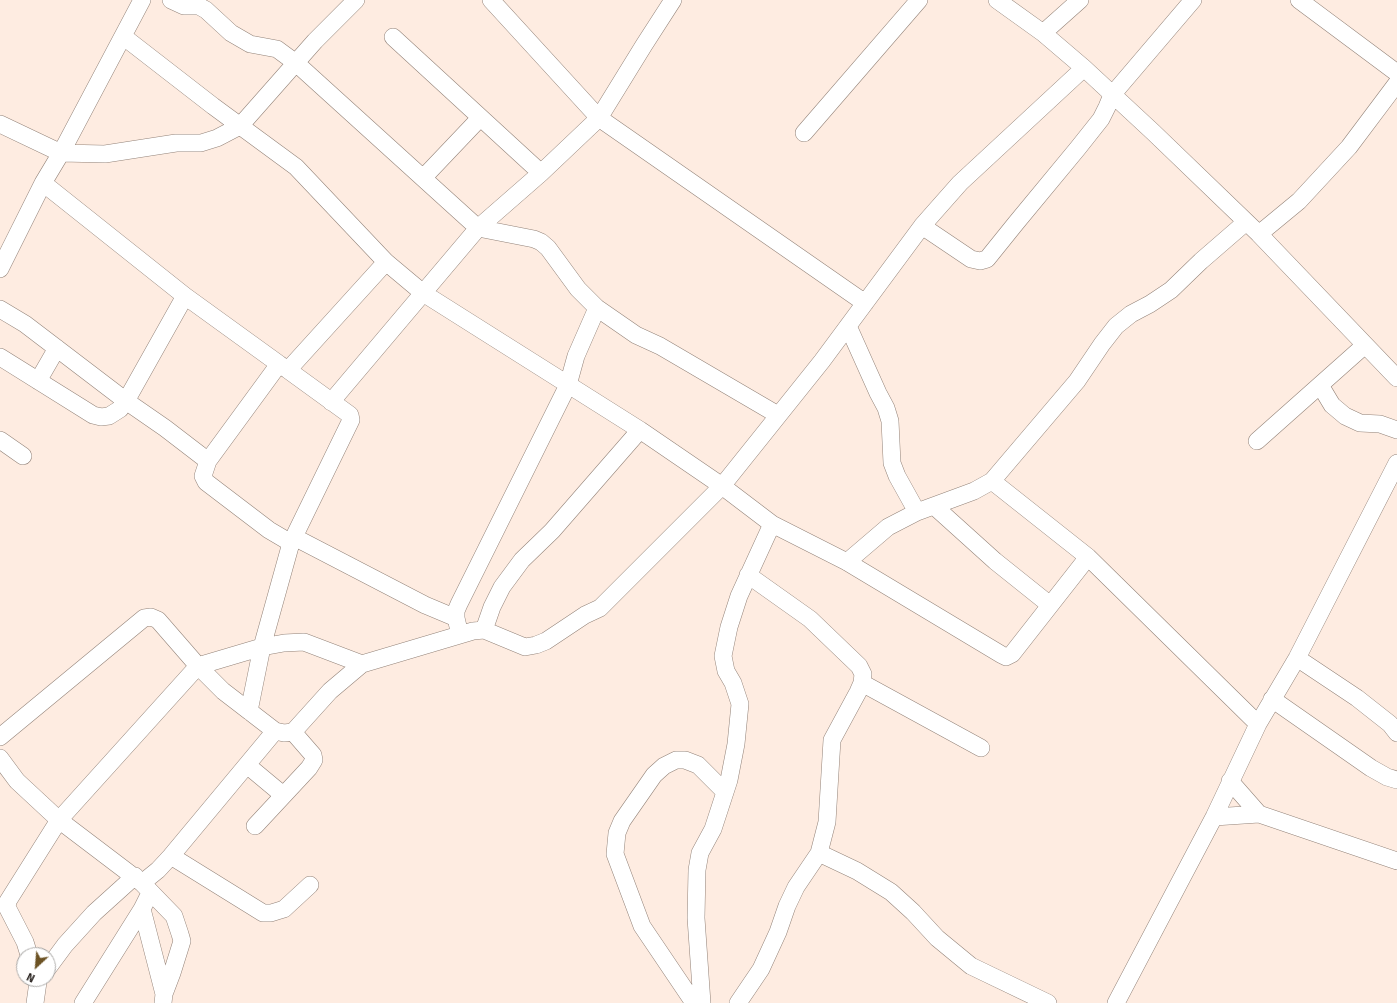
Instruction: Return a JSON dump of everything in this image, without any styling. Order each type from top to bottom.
[{"type":"street","points":[[0,269],[6,243],[61,152],[124,37],[142,0]]},
{"type":"street","points":[[171,0],[184,6],[199,6],[206,10],[231,34],[250,44],[277,49],[296,63],[478,228],[534,239],[541,242],[548,248],[578,289],[597,308],[636,335],[660,346],[778,415]]},
{"type":"street","points":[[0,124],[61,152],[105,154],[176,143],[201,143],[217,138],[240,126],[315,41],[356,0]]},
{"type":"street","points":[[491,0],[599,118],[865,303]]},
{"type":"street","points":[[331,402],[478,228],[541,173],[599,118],[673,0]]},
{"type":"street","points":[[804,133],[919,0]]},
{"type":"street","points":[[997,0],[1043,33],[1084,68],[1153,132],[1259,234],[1397,378]]},
{"type":"street","points":[[1043,33],[1080,0]]},
{"type":"street","points":[[922,226],[970,259],[980,261],[987,259],[1101,119],[1112,95],[1193,0]]},
{"type":"street","points":[[1299,0],[1397,73]]},
{"type":"street","points":[[124,37],[213,106],[296,167],[386,262],[423,293],[640,430],[722,486],[772,524],[847,562],[1006,657],[1012,654],[1088,557]]},
{"type":"street","points":[[393,37],[541,173]]},
{"type":"street","points":[[0,737],[144,618],[151,617],[158,620],[198,666],[223,691],[275,730],[284,733],[293,732],[330,691],[362,664],[460,635],[484,630],[525,647],[536,645],[546,641],[586,615],[600,608],[722,486],[848,326],[922,226],[960,184],[1084,68]]},
{"type":"street","points":[[1259,234],[1299,202],[1344,153],[1397,83]]},
{"type":"street","points":[[423,178],[480,118]]},
{"type":"street","points":[[42,183],[185,296],[350,415],[351,420],[293,540],[262,647],[249,711]]},
{"type":"street","points":[[847,562],[888,527],[917,512],[974,491],[992,481],[1077,382],[1102,344],[1116,326],[1131,314],[1150,304],[1171,290],[1201,261],[1246,222]]},
{"type":"street","points":[[386,262],[283,367],[208,461],[203,476],[206,482],[269,530],[293,540],[425,605],[456,618]]},
{"type":"street","points":[[0,357],[93,415],[101,417],[109,416],[120,409],[126,401],[185,296]]},
{"type":"street","points":[[460,635],[456,611],[568,385],[574,362],[597,308]]},
{"type":"street","points":[[0,309],[26,324],[126,401],[166,428],[208,461]]},
{"type":"street","points":[[848,326],[886,408],[890,421],[892,463],[897,476],[917,512]]},
{"type":"street","points":[[1257,441],[1365,345]]},
{"type":"street","points":[[38,381],[58,348]]},
{"type":"street","points":[[1320,385],[1332,405],[1345,416],[1360,423],[1380,424],[1397,430]]},
{"type":"street","points":[[484,630],[492,607],[502,587],[522,560],[552,531],[640,430]]},
{"type":"street","points":[[0,440],[23,456]]},
{"type":"street","points":[[1116,1003],[1214,817],[1258,724],[1297,658],[1397,463]]},
{"type":"street","points":[[992,481],[1088,557],[1258,724]]},
{"type":"street","points":[[934,506],[995,561],[1050,605]]},
{"type":"street","points":[[702,1003],[696,918],[697,870],[700,852],[713,829],[729,780],[736,744],[740,704],[733,683],[726,671],[723,656],[729,627],[739,596],[772,524]]},
{"type":"street","points":[[738,1003],[760,969],[778,932],[787,906],[796,888],[819,853],[827,822],[832,740],[862,683],[863,674],[859,666],[810,618],[748,574]]},
{"type":"street","points":[[27,947],[26,942],[7,907],[8,902],[59,820],[198,666],[262,647],[284,643],[304,642],[362,664]]},
{"type":"street","points":[[1297,658],[1357,698],[1390,724],[1397,733]]},
{"type":"street","points":[[862,683],[981,748]]},
{"type":"street","points":[[1272,699],[1371,768],[1387,777],[1397,780]]},
{"type":"street","points":[[56,957],[94,913],[142,884],[158,870],[275,730]]},
{"type":"street","points":[[255,826],[309,768],[314,760],[313,755],[293,732]]},
{"type":"street","points":[[0,758],[17,781],[59,820],[142,884],[174,916],[182,941],[163,998]]},
{"type":"street","points":[[694,1003],[642,926],[615,854],[617,833],[622,820],[654,775],[664,766],[676,760],[685,760],[698,765],[725,792]]},
{"type":"street","points":[[247,764],[283,796]]},
{"type":"street","points":[[1230,781],[1259,814]]},
{"type":"street","points":[[1214,817],[1259,814],[1397,861]]},
{"type":"street","points":[[819,853],[857,871],[891,892],[913,912],[937,938],[971,966],[1048,1003]]},
{"type":"street","points":[[171,856],[263,912],[271,913],[284,909],[310,885]]},
{"type":"street","points":[[142,884],[142,909],[163,998]]},
{"type":"street","points":[[83,1003],[142,909]]},
{"type":"street","points":[[35,1003],[37,987]]}]
